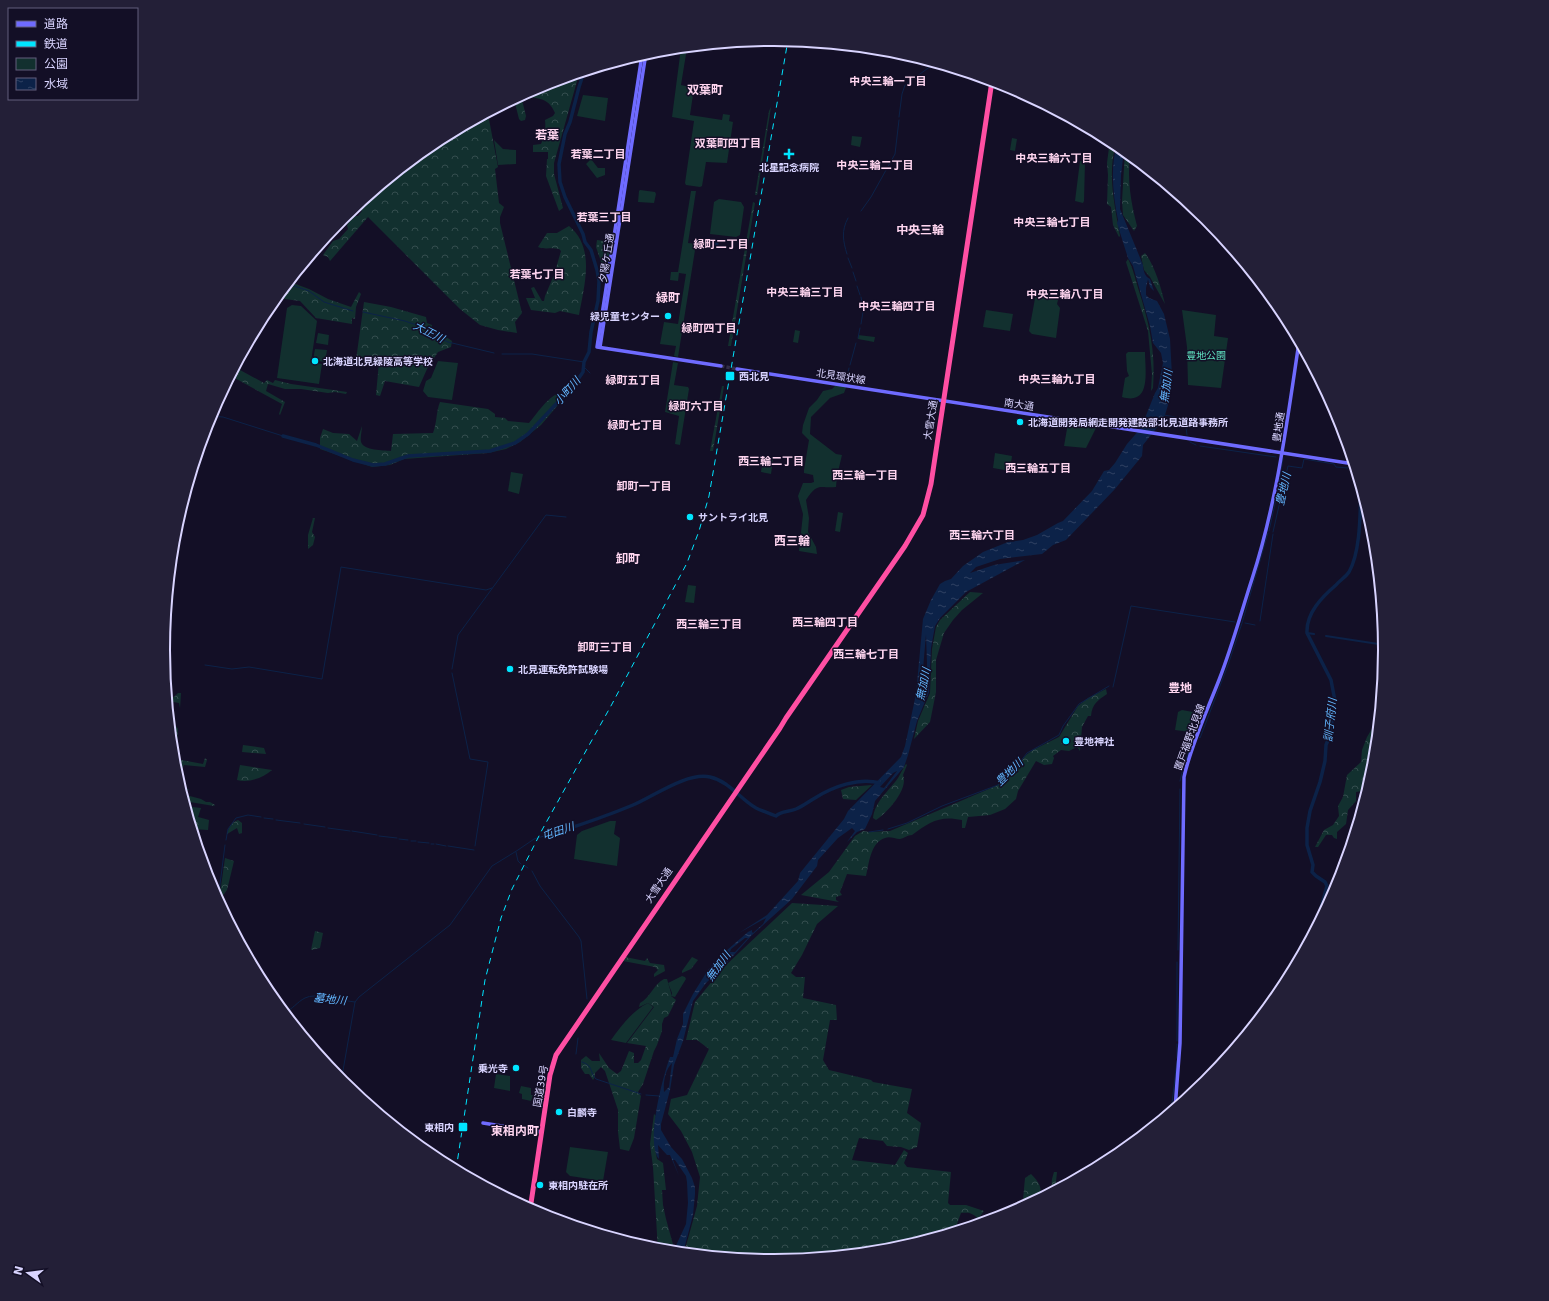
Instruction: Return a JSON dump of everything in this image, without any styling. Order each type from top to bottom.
[{"type":"highway","name":"大雪大通","points":[[552,1061],[566,1034],[905,546],[918,524],[928,497],[991,86]]},
{"type":"highway","name":"国道39号","points":[[530,1203],[547,1078],[552,1061]]},
{"type":"main road","name":"夕陽ケ丘通","points":[[599,347],[645,61]]},
{"type":"main road","name":"夕陽ケ丘通","points":[[599,347],[641,62]]},
{"type":"main road","points":[[599,347],[721,366]]},
{"type":"main road","name":"豊地通","points":[[1105,426],[1282,453],[1298,348]]},
{"type":"main road","name":"北見環状線","points":[[737,369],[943,401]]},
{"type":"main road","name":"南大通","points":[[943,401],[1105,426]]},
{"type":"main road","points":[[1282,453],[1349,463]]},
{"type":"main road","name":"置戸福野北見線","points":[[1175,1103],[1180,1043],[1184,777],[1220,678],[1252,578],[1273,505],[1282,453]]},
{"type":"main road","points":[[483,1123],[540,1132]]},
{"type":"green space","points":[[686,53],[681,85],[694,88],[690,115],[722,120],[723,114],[730,115],[729,121],[733,122],[727,163],[706,162],[702,186],[700,187],[686,185],[685,183],[694,121],[672,117],[680,54]]},
{"type":"green space","points":[[578,79],[554,163],[554,174],[563,208],[559,211],[546,176],[548,152],[533,152],[533,145],[541,144],[545,129],[545,120],[553,116],[555,113],[549,104],[537,98],[531,97]]},
{"type":"green space","points":[[583,95],[608,98],[605,121],[577,116]]},
{"type":"green space","points":[[522,101],[526,116],[525,120],[521,121],[519,119],[515,104]]},
{"type":"green space","points":[[771,107],[757,195],[755,195],[769,111]]},
{"type":"green space","points":[[489,118],[498,167],[495,169],[499,203],[504,207],[500,217],[500,223],[522,313],[515,322],[517,333],[480,325],[460,309],[368,217],[330,261],[328,257],[323,255],[333,241],[339,239],[348,229],[347,225],[353,218],[358,216],[362,211],[361,210],[376,196],[407,171],[439,148]]},
{"type":"green space","points":[[852,136],[862,137],[860,147],[851,145]]},
{"type":"green space","points":[[1012,138],[1017,139],[1015,151],[1010,150]]},
{"type":"green space","points":[[494,140],[503,149],[516,150],[516,164],[498,165]]},
{"type":"green space","points":[[1109,147],[1114,151],[1112,178],[1119,237],[1113,225],[1111,207],[1107,204],[1107,163]]},
{"type":"green space","points":[[1125,158],[1130,162],[1130,191],[1137,226],[1134,231],[1123,215],[1122,201]]},
{"type":"green space","points":[[591,159],[598,168],[605,168],[605,175],[597,178],[586,164]]},
{"type":"green space","points":[[1080,161],[1085,162],[1083,203],[1075,201]]},
{"type":"green space","points":[[640,190],[655,192],[654,203],[638,202]]},
{"type":"green space","points":[[691,191],[696,191],[688,243],[696,244],[678,357],[674,356],[676,346],[660,344],[664,322],[678,324],[686,274],[679,273],[678,281],[670,280],[671,272],[678,272]]},
{"type":"green space","points":[[719,199],[741,202],[744,207],[740,235],[736,237],[710,234],[714,202]]},
{"type":"green space","points":[[753,202],[755,203],[731,346],[728,346]]},
{"type":"green space","points":[[569,226],[583,245],[585,256],[585,280],[579,315],[560,311],[555,313],[531,310],[526,298],[535,298],[531,288],[534,287],[542,301],[544,301],[561,251],[556,248],[538,247],[547,233],[557,233]]},
{"type":"green space","points":[[597,240],[611,242],[606,276],[596,247]]},
{"type":"green space","points":[[1145,253],[1155,271],[1165,304],[1150,277],[1144,270],[1141,256]]},
{"type":"green space","points":[[1128,259],[1133,269],[1151,337],[1154,375],[1153,388],[1151,391],[1152,374],[1148,331],[1126,262]]},
{"type":"green space","points":[[295,284],[328,299],[351,307],[359,292],[361,294],[356,307],[355,319],[352,318],[352,324],[316,318],[300,301],[284,299]]},
{"type":"green space","points":[[1036,293],[1044,294],[1044,298],[1058,300],[1057,304],[1060,308],[1056,338],[1032,334],[1029,331]]},
{"type":"green space","points":[[364,302],[391,307],[426,317],[427,323],[432,325],[432,327],[452,341],[451,347],[438,352],[427,369],[419,387],[385,381],[380,396],[376,395],[379,362],[356,360]]},
{"type":"green space","points":[[292,305],[301,306],[317,321],[311,362],[322,364],[319,384],[277,378],[287,308]]},
{"type":"green space","points":[[986,310],[1013,314],[1010,331],[983,327]]},
{"type":"green space","name":"豊地公園","points":[[1182,310],[1216,315],[1214,336],[1228,338],[1221,388],[1188,385],[1187,347]]},
{"type":"green space","points":[[795,330],[800,331],[798,343],[793,342]]},
{"type":"green space","points":[[318,333],[329,335],[328,345],[316,343]]},
{"type":"green space","points":[[858,335],[875,337],[874,342],[858,339]]},
{"type":"green space","points":[[315,349],[327,350],[325,362],[313,360]]},
{"type":"green space","points":[[1128,352],[1145,352],[1145,385],[1138,396],[1132,398],[1122,397],[1125,378],[1129,376],[1127,371],[1126,354]]},
{"type":"green space","points":[[438,361],[458,363],[452,400],[428,397],[423,391],[426,381],[431,378]]},
{"type":"green space","points":[[673,362],[678,363],[674,385],[688,387],[689,389],[680,445],[675,444],[679,416],[665,412]]},
{"type":"green space","points":[[240,369],[264,383],[267,380],[273,383],[275,380],[291,384],[347,392],[346,394],[301,389],[285,389],[268,384],[266,391],[285,402],[280,415],[282,404],[235,378]]},
{"type":"green space","points":[[572,382],[570,391],[541,425],[520,442],[506,449],[488,453],[404,459],[390,465],[372,467],[320,449],[320,438],[323,429],[333,433],[349,434],[357,441],[362,426],[361,442],[363,445],[374,450],[391,451],[393,434],[433,433],[440,402],[488,409],[495,414],[495,417],[505,418],[508,421],[529,423],[548,400],[557,394],[562,393]]},
{"type":"green space","points":[[837,384],[847,385],[844,393],[830,398],[811,417],[810,434],[836,454],[842,455],[836,487],[817,488],[806,500],[809,518],[808,532],[816,547],[817,554],[799,551],[803,514],[798,496],[803,483],[814,482],[813,475],[804,473],[809,440],[802,433],[803,425],[809,408],[823,391],[832,389]]},
{"type":"green space","points":[[722,386],[724,386],[713,451],[710,451]]},
{"type":"green space","points":[[1068,423],[1096,428],[1086,448],[1064,446]]},
{"type":"green space","points":[[995,453],[1012,456],[1010,471],[993,468]]},
{"type":"green space","points":[[763,459],[773,460],[771,474],[761,472]]},
{"type":"green space","points":[[511,472],[523,474],[519,494],[508,491]]},
{"type":"green space","points":[[838,512],[843,513],[840,532],[835,531]]},
{"type":"green space","points":[[313,518],[315,518],[312,532],[315,537],[313,545],[308,549],[308,535]]},
{"type":"green space","points":[[688,585],[696,586],[694,603],[685,602]]},
{"type":"green space","points":[[970,592],[983,593],[962,610],[944,633],[936,660],[936,692],[930,722],[914,739],[918,721],[930,693],[932,649],[936,627],[940,620]]},
{"type":"green space","points":[[1106,689],[1107,694],[1096,703],[1091,716],[1088,716],[1082,727],[1080,751],[1077,747],[1069,751],[1061,750],[1053,756],[1054,758],[1052,764],[1044,765],[1036,761],[1018,791],[1016,799],[1005,809],[990,815],[968,817],[965,828],[962,828],[962,820],[947,818],[929,823],[912,835],[900,839],[887,837],[876,844],[873,849],[866,876],[847,874],[840,892],[842,895],[836,897],[836,900],[839,902],[801,895],[829,872],[855,836],[863,831],[890,831],[996,786],[1010,776],[1026,755],[1059,737],[1078,706],[1088,698]]},
{"type":"green space","points":[[178,693],[181,693],[180,708],[179,703],[172,702],[172,697],[174,697]]},
{"type":"green space","points":[[1182,710],[1193,712],[1196,715],[1190,732],[1175,730],[1178,712]]},
{"type":"green space","points":[[1374,725],[1362,791],[1356,792],[1356,801],[1348,810],[1346,824],[1337,832],[1337,839],[1332,835],[1326,835],[1318,847],[1315,847],[1324,830],[1333,825],[1339,816],[1338,806],[1343,797],[1347,775],[1361,762],[1362,750],[1367,737]]},
{"type":"green space","points":[[176,726],[178,729],[177,741]]},
{"type":"green space","points":[[243,745],[264,748],[266,754],[242,752]]},
{"type":"green space","points":[[205,758],[207,760],[205,767],[184,765],[182,769],[181,760],[203,764]]},
{"type":"green space","points":[[906,764],[907,765],[903,775],[903,787],[900,794],[886,812],[876,820],[873,818],[876,806],[898,778]]},
{"type":"green space","points":[[240,765],[272,770],[256,779],[242,781],[237,780]]},
{"type":"green space","points":[[872,785],[856,800],[843,799],[841,790],[849,787]]},
{"type":"green space","points":[[188,796],[210,802],[215,805],[190,802]]},
{"type":"green space","points":[[192,807],[201,808],[198,817],[209,820],[208,830],[197,829]]},
{"type":"green space","points":[[238,820],[242,823],[242,833],[239,834],[237,828],[227,834],[234,822]]},
{"type":"green space","points":[[610,821],[616,821],[614,834],[620,838],[617,866],[574,859],[577,835],[582,831]]},
{"type":"green space","points":[[225,858],[234,861],[227,890],[222,896],[220,892]]},
{"type":"green space","points":[[792,903],[838,906],[817,924],[802,955],[791,973],[796,977],[805,977],[803,998],[836,1005],[837,1020],[830,1020],[823,1060],[829,1070],[871,1080],[873,1082],[912,1089],[907,1113],[921,1123],[917,1147],[909,1150],[901,1147],[887,1146],[883,1141],[859,1138],[852,1160],[895,1165],[904,1150],[908,1153],[904,1163],[907,1167],[951,1172],[948,1203],[950,1205],[966,1205],[984,1211],[978,1219],[971,1213],[961,1213],[956,1227],[931,1234],[853,1250],[814,1254],[735,1254],[685,1248],[697,1206],[700,1177],[692,1152],[681,1131],[668,1114],[671,1099],[687,1095],[709,1049],[697,1040],[686,1040],[695,1002],[724,967]]},
{"type":"green space","points":[[315,931],[323,933],[320,948],[311,950]]},
{"type":"green space","points":[[625,957],[645,961],[647,958],[650,963],[664,965],[665,971],[654,977],[654,974],[658,970],[655,967],[623,961]]},
{"type":"green space","points":[[692,957],[698,960],[691,969],[682,973],[682,971]]},
{"type":"green space","points":[[682,976],[686,979],[675,997],[671,996],[672,993],[668,983]]},
{"type":"green space","points":[[664,979],[667,979],[671,996],[676,1000],[668,1016],[664,1018],[662,1031],[643,1084],[638,1092],[641,1096],[634,1138],[629,1151],[620,1149],[618,1110],[605,1071],[601,1067],[595,1073],[593,1080],[589,1074],[585,1074],[581,1068],[581,1060],[586,1056],[592,1061],[600,1061],[599,1053],[609,1068],[617,1074],[621,1071],[629,1051],[634,1053],[634,1063],[638,1063],[641,1060],[646,1046],[627,1043],[654,1007],[648,1003],[639,1007],[640,1003]]},
{"type":"green space","points":[[648,1003],[653,1007],[626,1043],[611,1040],[623,1024],[637,1010]]},
{"type":"green space","points":[[496,1074],[510,1076],[510,1091],[494,1088]]},
{"type":"green space","points":[[521,1086],[531,1088],[531,1095],[533,1095],[531,1101],[522,1099],[522,1094],[519,1093]]},
{"type":"green space","points":[[654,1114],[656,1116],[654,1132],[655,1148],[657,1159],[663,1163],[666,1190],[662,1190],[663,1205],[673,1246],[658,1243],[653,1167],[650,1144]]},
{"type":"green space","points":[[570,1147],[608,1152],[603,1181],[570,1176],[566,1172]]},
{"type":"green space","points":[[1054,1172],[1057,1172],[1056,1186],[1051,1188]]},
{"type":"green space","points":[[1031,1174],[1039,1184],[1040,1192],[1039,1194],[1023,1201],[1023,1200],[1025,1178]]},
{"type":"water","name":"無加川","points":[[1115,152],[1123,157],[1120,209],[1143,265],[1143,269],[1147,277],[1150,279],[1154,291],[1150,287],[1148,279],[1146,295],[1157,301],[1164,314],[1170,339],[1172,376],[1165,415],[1143,445],[1142,456],[1115,489],[1066,540],[1053,545],[1042,554],[1000,559],[976,567],[970,573],[994,565],[1025,560],[966,592],[940,618],[935,626],[931,648],[929,692],[917,721],[904,767],[875,801],[872,814],[865,829],[857,832],[847,842],[855,831],[852,828],[838,838],[818,860],[817,866],[792,899],[751,936],[724,966],[706,983],[693,1001],[683,1041],[674,1065],[670,1090],[661,1124],[661,1130],[671,1147],[682,1159],[695,1187],[693,1215],[684,1248],[676,1246],[686,1224],[688,1203],[686,1176],[675,1160],[673,1160],[679,1176],[670,1155],[667,1155],[658,1145],[659,1159],[655,1151],[654,1125],[667,1066],[670,1057],[673,1057],[677,1039],[683,1024],[683,1014],[693,994],[708,970],[719,957],[748,932],[752,930],[753,933],[763,924],[766,918],[739,933],[767,915],[798,881],[800,873],[844,819],[848,811],[901,757],[905,746],[916,694],[923,619],[940,584],[951,579],[963,566],[983,552],[1008,542],[1023,540],[1037,535],[1063,521],[1092,491],[1104,471],[1109,470],[1127,444],[1141,428],[1158,388],[1163,363],[1161,353],[1153,343],[1150,326],[1133,266],[1128,258],[1117,223],[1118,220],[1113,182]],"holes":[[[926,634],[927,668],[925,670],[923,669]],[[897,771],[884,788],[880,787],[893,773]],[[745,938],[748,938],[735,952],[730,952],[731,949]],[[672,1063],[669,1087],[664,1092],[665,1077]]]},
{"type":"water","points":[[708,238],[719,240],[718,246],[707,244]]},
{"type":"waterway","points":[[899,117],[902,94],[905,85],[930,67]]},
{"type":"waterway","name":"小町川","points":[[283,436],[316,445],[353,460],[373,465],[385,464],[408,456],[490,451],[515,443],[528,434],[574,385],[583,372],[584,362],[589,352],[591,332],[598,301],[599,281],[591,250],[585,242],[583,234],[565,197],[560,182],[559,164],[565,134],[570,122],[582,77]]},
{"type":"waterway","points":[[861,211],[871,197],[895,154],[899,120]]},
{"type":"waterway","points":[[847,254],[843,236],[844,227],[848,218]]},
{"type":"waterway","points":[[848,258],[852,268]]},
{"type":"waterway","points":[[853,272],[856,281]]},
{"type":"waterway","name":"大正川","points":[[293,286],[309,291],[324,302],[353,311]]},
{"type":"waterway","points":[[857,286],[860,295]]},
{"type":"waterway","points":[[861,297],[863,308]]},
{"type":"waterway","name":"大正川","points":[[363,312],[405,321],[425,328],[432,334],[448,342],[494,353]]},
{"type":"waterway","points":[[861,324],[863,312]]},
{"type":"waterway","points":[[858,338],[860,328]]},
{"type":"waterway","points":[[850,365],[856,343]]},
{"type":"waterway","name":"大正川","points":[[502,354],[532,354],[584,362]]},
{"type":"waterway","name":"小町川","points":[[585,368],[590,373]]},
{"type":"waterway","points":[[846,382],[849,368]]},
{"type":"waterway","points":[[1164,415],[1175,417]]},
{"type":"waterway","points":[[217,417],[223,417],[283,436]]},
{"type":"waterway","points":[[1181,418],[1185,419],[1187,435]]},
{"type":"waterway","points":[[1190,442],[1196,445]]},
{"type":"waterway","points":[[1200,446],[1276,457]]},
{"type":"waterway","points":[[1269,531],[1283,458]]},
{"type":"waterway","name":"豊地川","points":[[1273,532],[1288,466],[1302,468],[1304,459],[1334,464],[1336,467],[1348,468]]},
{"type":"waterway","name":"訓子府川","points":[[1321,909],[1327,886],[1325,882],[1312,872],[1313,865],[1307,845],[1307,828],[1310,811],[1320,782],[1325,761],[1326,745],[1330,735],[1335,701],[1331,680],[1307,633],[1307,626],[1312,612],[1320,600],[1349,572],[1353,563],[1358,542],[1360,504]]},
{"type":"waterway","points":[[452,669],[458,635],[546,515],[566,517]]},
{"type":"waterway","name":"豊地川","points":[[1199,737],[1200,738],[1228,665],[1242,623],[1268,533]]},
{"type":"waterway","name":"豊地川","points":[[1260,621],[1273,534]]},
{"type":"waterway","points":[[205,665],[232,669],[249,667],[322,679],[341,567],[486,590],[492,588]]},
{"type":"waterway","name":"豊地川","points":[[1113,687],[1131,606],[1235,622]]},
{"type":"waterway","name":"豊地川","points":[[1245,623],[1255,625]]},
{"type":"waterway","name":"訓子府川","points":[[1307,633],[1314,634]]},
{"type":"waterway","points":[[1326,636],[1379,644]]},
{"type":"waterway","points":[[452,673],[470,759],[488,762],[475,846]]},
{"type":"waterway","name":"豊地川","points":[[888,829],[907,823],[942,806],[998,785],[1009,776],[1027,753],[1059,735],[1063,726],[1079,704],[1109,686]]},
{"type":"waterway","name":"豊地川","points":[[1180,781],[1193,740]]},
{"type":"waterway","name":"屯田川","points":[[558,832],[633,805],[681,781],[701,776],[710,777],[723,782],[756,808],[776,816],[780,813],[796,809],[829,790],[846,784],[863,781],[880,783]]},
{"type":"waterway","name":"豊地川","points":[[1178,950],[1180,789]]},
{"type":"waterway","points":[[226,840],[228,829],[236,818],[248,815],[261,817]]},
{"type":"waterway","points":[[264,818],[273,819]]},
{"type":"waterway","points":[[276,820],[300,823]]},
{"type":"waterway","points":[[304,824],[325,827]]},
{"type":"waterway","points":[[328,828],[350,831]]},
{"type":"waterway","name":"豊地川","points":[[869,832],[883,830]]},
{"type":"waterway","points":[[352,831],[377,835]]},
{"type":"waterway","name":"屯田川","points":[[343,1073],[355,1002],[359,997],[450,925],[492,866],[534,839],[558,832]]},
{"type":"waterway","points":[[379,836],[397,838]]},
{"type":"waterway","points":[[399,839],[408,840]]},
{"type":"waterway","points":[[411,841],[416,841]]},
{"type":"waterway","points":[[418,842],[429,843]]},
{"type":"waterway","points":[[436,844],[446,846]]},
{"type":"waterway","points":[[219,890],[225,845]]},
{"type":"waterway","points":[[448,846],[474,850]]},
{"type":"waterway","points":[[516,852],[518,861],[521,864]]},
{"type":"waterway","points":[[532,871],[540,886],[581,941],[587,999]]},
{"type":"waterway","name":"豊地川","points":[[1177,962],[1177,1041]]},
{"type":"waterway","name":"墓地川","points":[[289,1010],[302,1000],[310,996],[322,996],[355,1002]]},
{"type":"waterway","points":[[576,1054],[578,1038]]},
{"type":"waterway","name":"豊地川","points":[[1177,1044],[1177,1058]]},
{"type":"waterway","name":"豊地川","points":[[1172,1106],[1177,1061]]},
{"type":"waterway","points":[[582,1062],[590,1067],[596,1079],[641,1094]]},
{"type":"waterway","points":[[646,1095],[659,1096]]},
{"type":"tunnel","points":[[721,366],[737,369]]},
{"type":"railway","points":[[457,1164],[485,980],[501,918],[512,889],[542,830],[612,704],[687,563],[699,531],[709,496],[787,46]]},
{"type":"place","name":"北星記念病院","points":[[789,154]]},
{"type":"place","name":"緑児童センター","points":[[668,316]]},
{"type":"place","name":"北海道北見緑陵高等学校","points":[[315,361]]},
{"type":"place","name":"西北見","points":[[730,376]]},
{"type":"place","name":"北海道開発局網走開発建設部北見道路事務所","points":[[1020,422]]},
{"type":"place","name":"サントライ北見","points":[[690,517]]},
{"type":"place","name":"北見運転免許試験場","points":[[510,669]]},
{"type":"place","name":"豊地神社","points":[[1066,741]]},
{"type":"place","name":"乗光寺","points":[[516,1068]]},
{"type":"place","name":"白麟寺","points":[[559,1112]]},
{"type":"place","name":"東相内","points":[[463,1127]]},
{"type":"place","name":"東相内駐在所","points":[[540,1185]]},
{"type":"district","name":"中央三輪一丁目","points":[[888,81]]},
{"type":"district","name":"双葉町","points":[[705,90]]},
{"type":"district","name":"若葉","points":[[547,135]]},
{"type":"district","name":"双葉町四丁目","points":[[728,143]]},
{"type":"district","name":"若葉二丁目","points":[[598,154]]},
{"type":"district","name":"中央三輪六丁目","points":[[1054,158]]},
{"type":"district","name":"中央三輪二丁目","points":[[875,165]]},
{"type":"district","name":"若葉三丁目","points":[[604,217]]},
{"type":"district","name":"中央三輪七丁目","points":[[1052,222]]},
{"type":"district","name":"中央三輪","points":[[920,230]]},
{"type":"district","name":"緑町二丁目","points":[[721,244]]},
{"type":"district","name":"若葉七丁目","points":[[537,274]]},
{"type":"district","name":"中央三輪三丁目","points":[[805,292]]},
{"type":"district","name":"中央三輪八丁目","points":[[1065,294]]},
{"type":"district","name":"緑町","points":[[668,298]]},
{"type":"district","name":"中央三輪四丁目","points":[[897,306]]},
{"type":"district","name":"緑町四丁目","points":[[709,328]]},
{"type":"district","name":"中央三輪九丁目","points":[[1057,379]]},
{"type":"district","name":"緑町五丁目","points":[[633,380]]},
{"type":"district","name":"緑町六丁目","points":[[696,406]]},
{"type":"district","name":"緑町七丁目","points":[[635,425]]},
{"type":"district","name":"西三輪二丁目","points":[[771,461]]},
{"type":"district","name":"西三輪五丁目","points":[[1038,468]]},
{"type":"district","name":"西三輪一丁目","points":[[865,475]]},
{"type":"district","name":"卸町一丁目","points":[[644,486]]},
{"type":"district","name":"西三輪六丁目","points":[[982,535]]},
{"type":"district","name":"西三輪","points":[[792,541]]},
{"type":"district","name":"卸町","points":[[628,559]]},
{"type":"district","name":"西三輪四丁目","points":[[825,622]]},
{"type":"district","name":"西三輪三丁目","points":[[709,624]]},
{"type":"district","name":"卸町三丁目","points":[[605,647]]},
{"type":"district","name":"西三輪七丁目","points":[[866,654]]},
{"type":"district","name":"豊地","points":[[1180,688]]},
{"type":"district","name":"東相内町","points":[[515,1131]]}]
